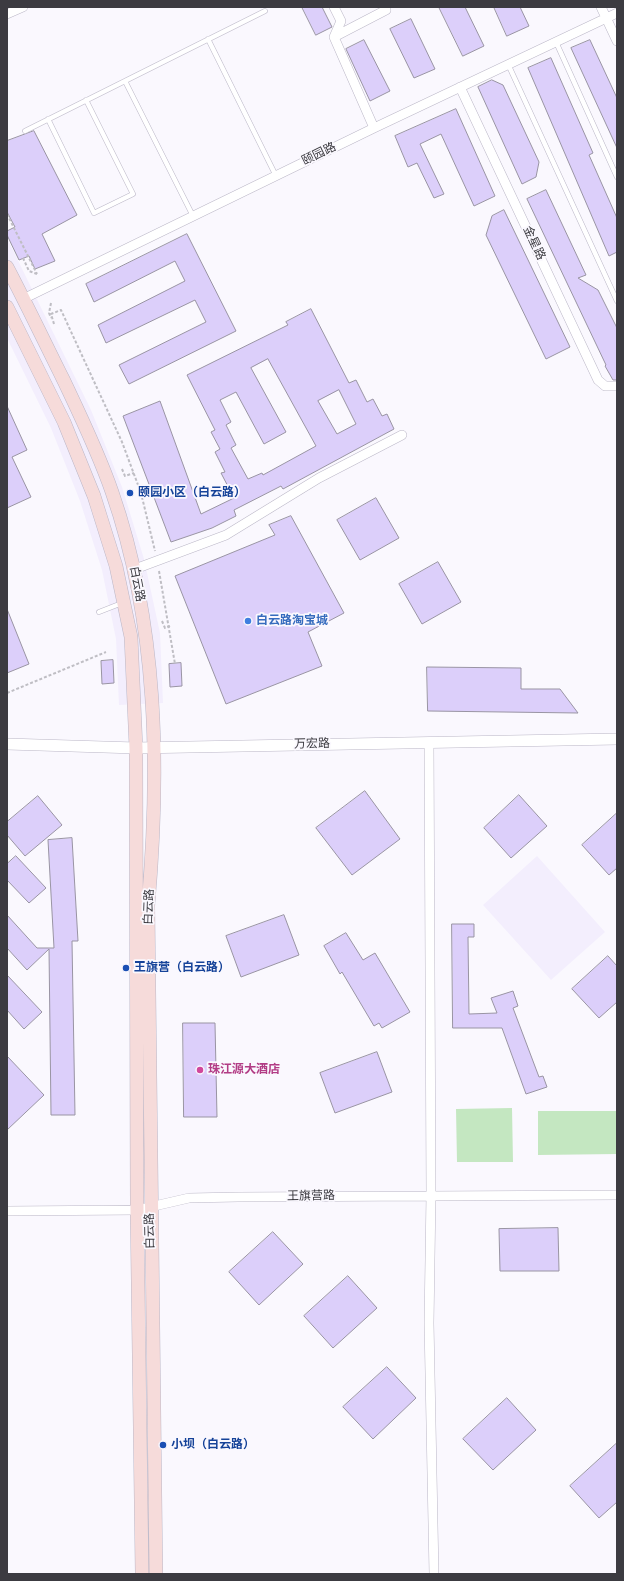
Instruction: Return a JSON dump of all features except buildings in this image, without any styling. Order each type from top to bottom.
[{"type":"main road","name":"白云路","points":[[7,267],[84,424],[110,485],[134,569],[146,641],[154,747],[153,850],[148,906],[144,1210],[142,1574]]},
{"type":"main road","name":"白云路","points":[[7,308],[64,422],[94,496],[116,566],[130,637],[136,748],[144,1210],[156,1574]]},
{"type":"street","points":[[7,14],[23,7]]},
{"type":"street","points":[[334,7],[340,21],[334,37],[374,128]]},
{"type":"street","points":[[334,37],[386,10],[385,7]]},
{"type":"street","points":[[601,7],[617,41]]},
{"type":"street","name":"颐园路","points":[[23,299],[374,128],[617,13]]},
{"type":"street","name":"金星路","points":[[460,87],[598,380],[605,386],[617,386]]},
{"type":"street","points":[[134,569],[226,535],[319,478],[402,435]]},
{"type":"street","name":"万宏路","points":[[7,744],[136,748],[617,739]]},
{"type":"street","points":[[429,742],[431,1195],[429,1323],[434,1574]]},
{"type":"street","name":"王旗营路","points":[[7,1211],[144,1210],[189,1198],[431,1195],[617,1195]]},
{"type":"lane","points":[[24,131],[265,11]]},
{"type":"lane","points":[[208,40],[276,176]]},
{"type":"lane","points":[[556,42],[617,176]]},
{"type":"lane","points":[[508,64],[617,301]]},
{"type":"lane","points":[[125,81],[193,216]]},
{"type":"lane","points":[[48,119],[94,213],[133,194],[86,100]]},
{"type":"lane","points":[[99,612],[123,602]]},
{"type":"path","points":[[7,214],[37,274],[29,271],[23,258]]},
{"type":"path","points":[[51,303],[49,313],[54,324],[51,314],[61,310],[122,442],[141,493],[156,552]]},
{"type":"path","points":[[122,469],[125,476],[134,473]]},
{"type":"path","points":[[159,570],[170,626],[175,664]]},
{"type":"path","points":[[162,621],[165,628],[170,626]]},
{"type":"path","points":[[7,693],[106,652]]},
{"type":"shaded area","points":[[7,238],[91,410],[122,487],[144,559],[160,633],[163,703],[119,705],[116,639],[102,570],[80,501],[51,428],[7,338]]},
{"type":"shaded area","points":[[537,856],[605,932],[551,980],[483,905]]},
{"type":"green space","points":[[512,1108],[513,1162],[457,1162],[456,1109]]},
{"type":"green space","points":[[538,1111],[617,1111],[617,1154],[538,1155]]},
{"type":"place","name":"颐园小区（白云路）","points":[[130,493]]},
{"type":"place","name":"白云路淘宝城","points":[[248,621]]},
{"type":"place","name":"王旗营（白云路）","points":[[126,968]]},
{"type":"place","name":"珠江源大酒店","points":[[200,1070]]},
{"type":"place","name":"小坝（白云路）","points":[[163,1445]]}]
